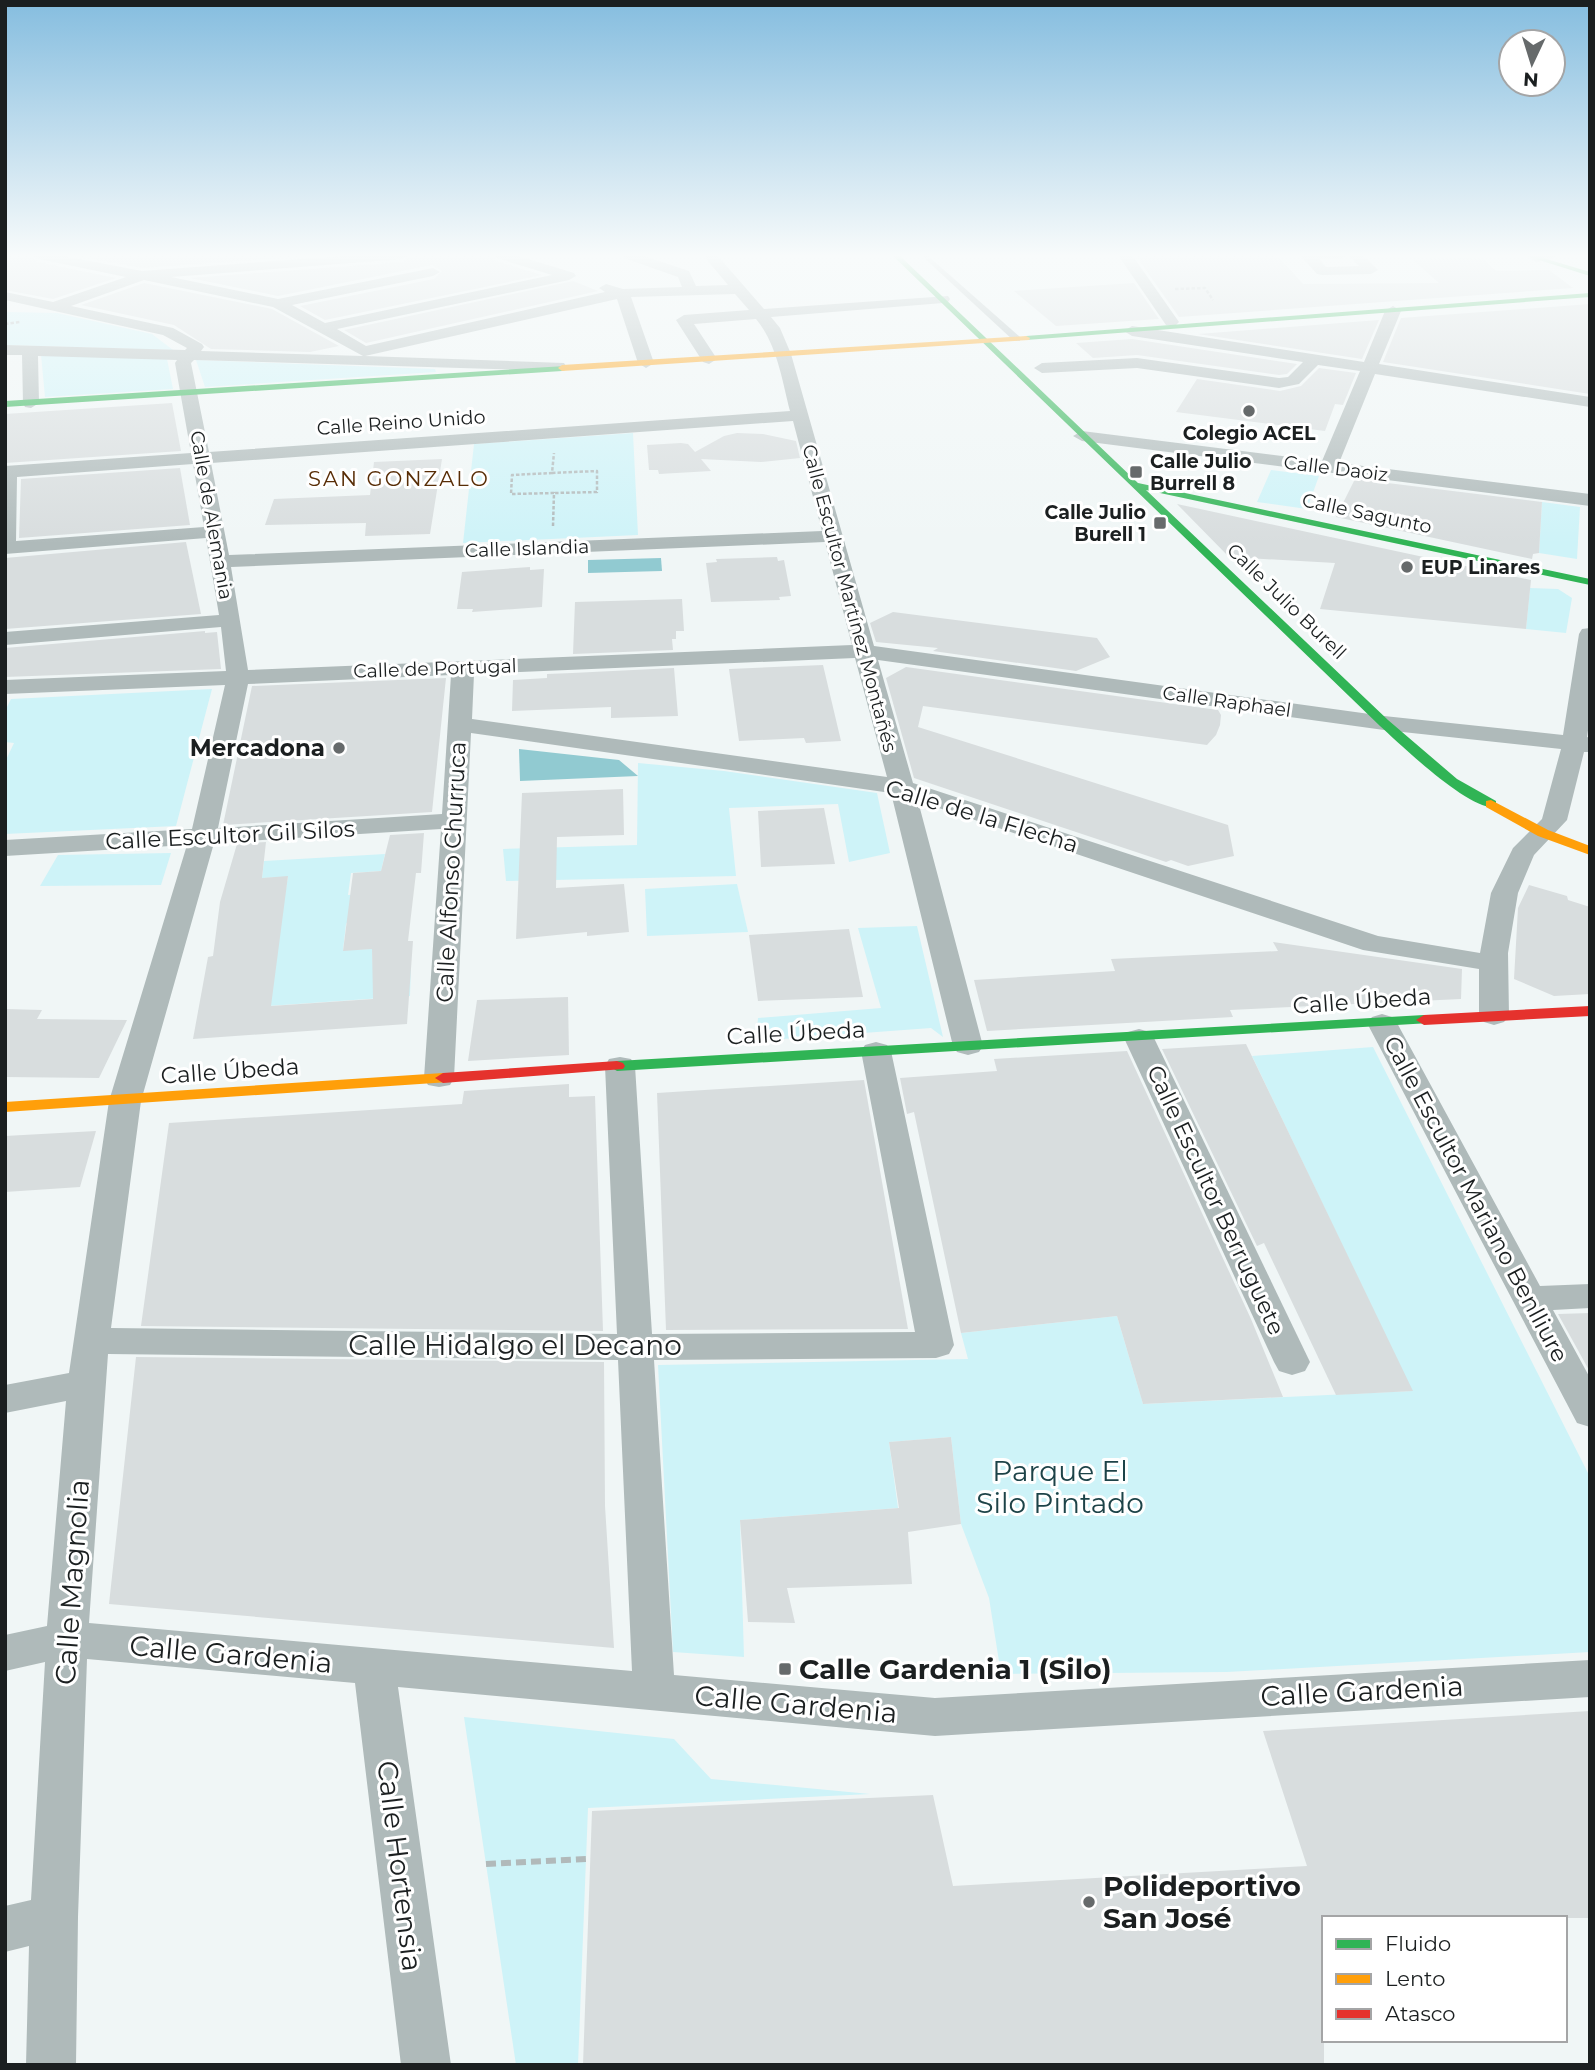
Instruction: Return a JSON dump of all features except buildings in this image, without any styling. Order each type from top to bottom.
[{"type":"street","points":[[30,352],[31,403]]},
{"type":"street","points":[[49,352],[592,366]]},
{"type":"street","points":[[190,356],[193,352]]},
{"type":"street","points":[[297,359],[359,352]]},
{"type":"street","points":[[642,352],[646,363]]},
{"type":"street","points":[[704,352],[709,359]]},
{"type":"street","points":[[5,404],[820,352]]},
{"type":"street","name":"Calle Julio Burell","points":[[995,352],[1384,723],[1452,782],[1543,833],[1590,852]]},
{"type":"street","points":[[1267,352],[1590,402]]},
{"type":"street","points":[[1328,467],[1377,352]]},
{"type":"street","name":"Calle Escultor Martínez Montañés","points":[[783,354],[902,787],[968,1046]]},
{"type":"street","name":"Calle de Alemania","points":[[190,356],[183,363],[231,620],[238,677],[203,836]]},
{"type":"street","points":[[1042,368],[1137,363],[1279,383],[1293,381],[1315,359]]},
{"type":"street","points":[[432,363],[458,368],[459,375]]},
{"type":"street","name":"Calle Reino Unido","points":[[6,472],[800,415]]},
{"type":"street","name":"Calle Daoiz","points":[[1082,436],[1590,500]]},
{"type":"street","points":[[6,472],[6,548],[214,532]]},
{"type":"street","name":"Calle Sagunto","points":[[1136,485],[1590,582]]},
{"type":"street","name":"Calle Islandia","points":[[220,561],[833,536]]},
{"type":"street","points":[[5,639],[231,620]]},
{"type":"street","points":[[1494,1016],[1492,963],[1498,908],[1523,853],[1556,817],[1582,744],[1590,634]]},
{"type":"street","name":"Calle Raphael","points":[[864,651],[1384,723],[1582,744]]},
{"type":"street","name":"Calle de Portugal","points":[[5,687],[864,651]]},
{"type":"street","name":"Calle Alfonso Churruca","points":[[439,1078],[463,667]]},
{"type":"street","name":"Calle de la Flecha","points":[[460,724],[902,787],[1373,944],[1492,963]]},
{"type":"street","name":"Calle Escultor Gil Silos","points":[[5,848],[454,821]]},
{"type":"street","name":"Calle Magnolia","points":[[51,2065],[54,1917],[67,1639],[86,1383],[94,1341],[125,1101],[203,836]]},
{"type":"street","name":"Calle Úbeda","points":[[5,1107],[620,1066],[1590,1011]]},
{"type":"street","name":"Calle Escultor Mariano Benlliure","points":[[1382,1023],[1590,1413]]},
{"type":"street","name":"Calle Escultor Berruguete","points":[[1139,1038],[1292,1362]]},
{"type":"street","name":"Calle Hidalgo el Decano","points":[[94,1341],[637,1347],[936,1345],[876,1051]]},
{"type":"street","points":[[620,1066],[637,1347],[653,1692]]},
{"type":"street","points":[[1529,1299],[1590,1296]]},
{"type":"street","points":[[5,1399],[86,1383]]},
{"type":"street","name":"Calle Gardenia","points":[[5,1653],[67,1639],[935,1717],[1590,1678]]},
{"type":"street","name":"Calle Hortensia","points":[[374,1668],[426,2065]]},
{"type":"street","points":[[5,1929],[54,1917]]},
{"type":"path","points":[[552,473],[554,450]]},
{"type":"path","points":[[597,471],[597,492],[511,494],[512,475],[552,473],[597,471]]},
{"type":"path","points":[[553,527],[554,493]]},
{"type":"path","points":[[486,1864],[586,1858]]},
{"type":"green space","points":[[41,355],[167,359],[173,389],[45,397]]},
{"type":"green space","points":[[196,360],[435,369],[436,372],[205,387]]},
{"type":"green space","points":[[633,433],[638,535],[463,543],[474,444]]},
{"type":"green space","points":[[1271,470],[1319,476],[1307,509],[1257,502]]},
{"type":"green space","points":[[1542,502],[1580,507],[1577,559],[1539,553]]},
{"type":"green space","points":[[1530,588],[1558,589],[1572,598],[1566,633],[1526,629]]},
{"type":"green space","points":[[212,689],[176,826],[5,834],[5,762],[14,743],[5,742],[5,711],[11,699]]},
{"type":"green space","points":[[638,763],[724,771],[877,793],[890,853],[849,862],[838,804],[729,808],[736,876],[506,881],[503,849],[637,845]]},
{"type":"green space","points":[[171,853],[161,885],[40,886],[58,855]]},
{"type":"green space","points":[[385,854],[381,871],[351,873],[348,895],[368,894],[346,924],[343,950],[372,949],[373,968],[411,965],[410,996],[198,1011],[284,900],[288,877],[262,878],[264,861]]},
{"type":"green space","points":[[737,884],[748,932],[647,936],[645,889]]},
{"type":"green space","points":[[917,926],[943,1037],[931,1028],[756,1041],[758,1018],[881,1008],[858,928]]},
{"type":"green space","name":"Parque El Silo Pintado","points":[[1373,1047],[1590,1477],[1590,1652],[1227,1672],[1001,1674],[989,1598],[961,1524],[951,1437],[889,1442],[898,1508],[740,1520],[744,1657],[673,1652],[658,1365],[968,1359],[961,1333],[1117,1316],[1143,1404],[1412,1391],[1252,1056]]},
{"type":"green space","points":[[464,1717],[674,1739],[711,1779],[870,1794],[588,1808],[578,2065],[516,2065]]},
{"type":"shaded area","points":[[661,558],[662,571],[588,573],[588,560]]},
{"type":"shaded area","points":[[519,749],[619,760],[638,776],[520,781]]},
{"type":"traffic: fast","points":[[996,352],[1384,723],[1452,782],[1491,804]]},
{"type":"traffic: fast","points":[[5,404],[562,368]]},
{"type":"traffic: fast","points":[[1136,485],[1590,582]]},
{"type":"traffic: fast","points":[[617,1066],[1424,1020]]},
{"type":"traffic: slow","points":[[562,368],[816,352]]},
{"type":"traffic: slow","points":[[1491,804],[1543,833],[1590,851]]},
{"type":"traffic: slow","points":[[5,1107],[443,1078]]},
{"type":"traffic: jam","points":[[1424,1020],[1590,1011]]},
{"type":"traffic: jam","points":[[443,1078],[617,1066]]},
{"type":"place","name":"Colegio ACEL","points":[[1249,411]]},
{"type":"place","name":"Calle Julio Burrell 8","points":[[1136,472]]},
{"type":"place","name":"Calle Julio Burell 1","points":[[1160,523]]},
{"type":"place","name":"EUP Linares","points":[[1407,567]]},
{"type":"place","name":"Mercadona","points":[[339,748]]},
{"type":"place","name":"Calle Gardenia 1 (Silo)","points":[[785,1669]]},
{"type":"place","name":"Polideportivo San José","points":[[1089,1902]]},
{"type":"district","name":"SAN GONZALO","points":[[399,479]]}]
